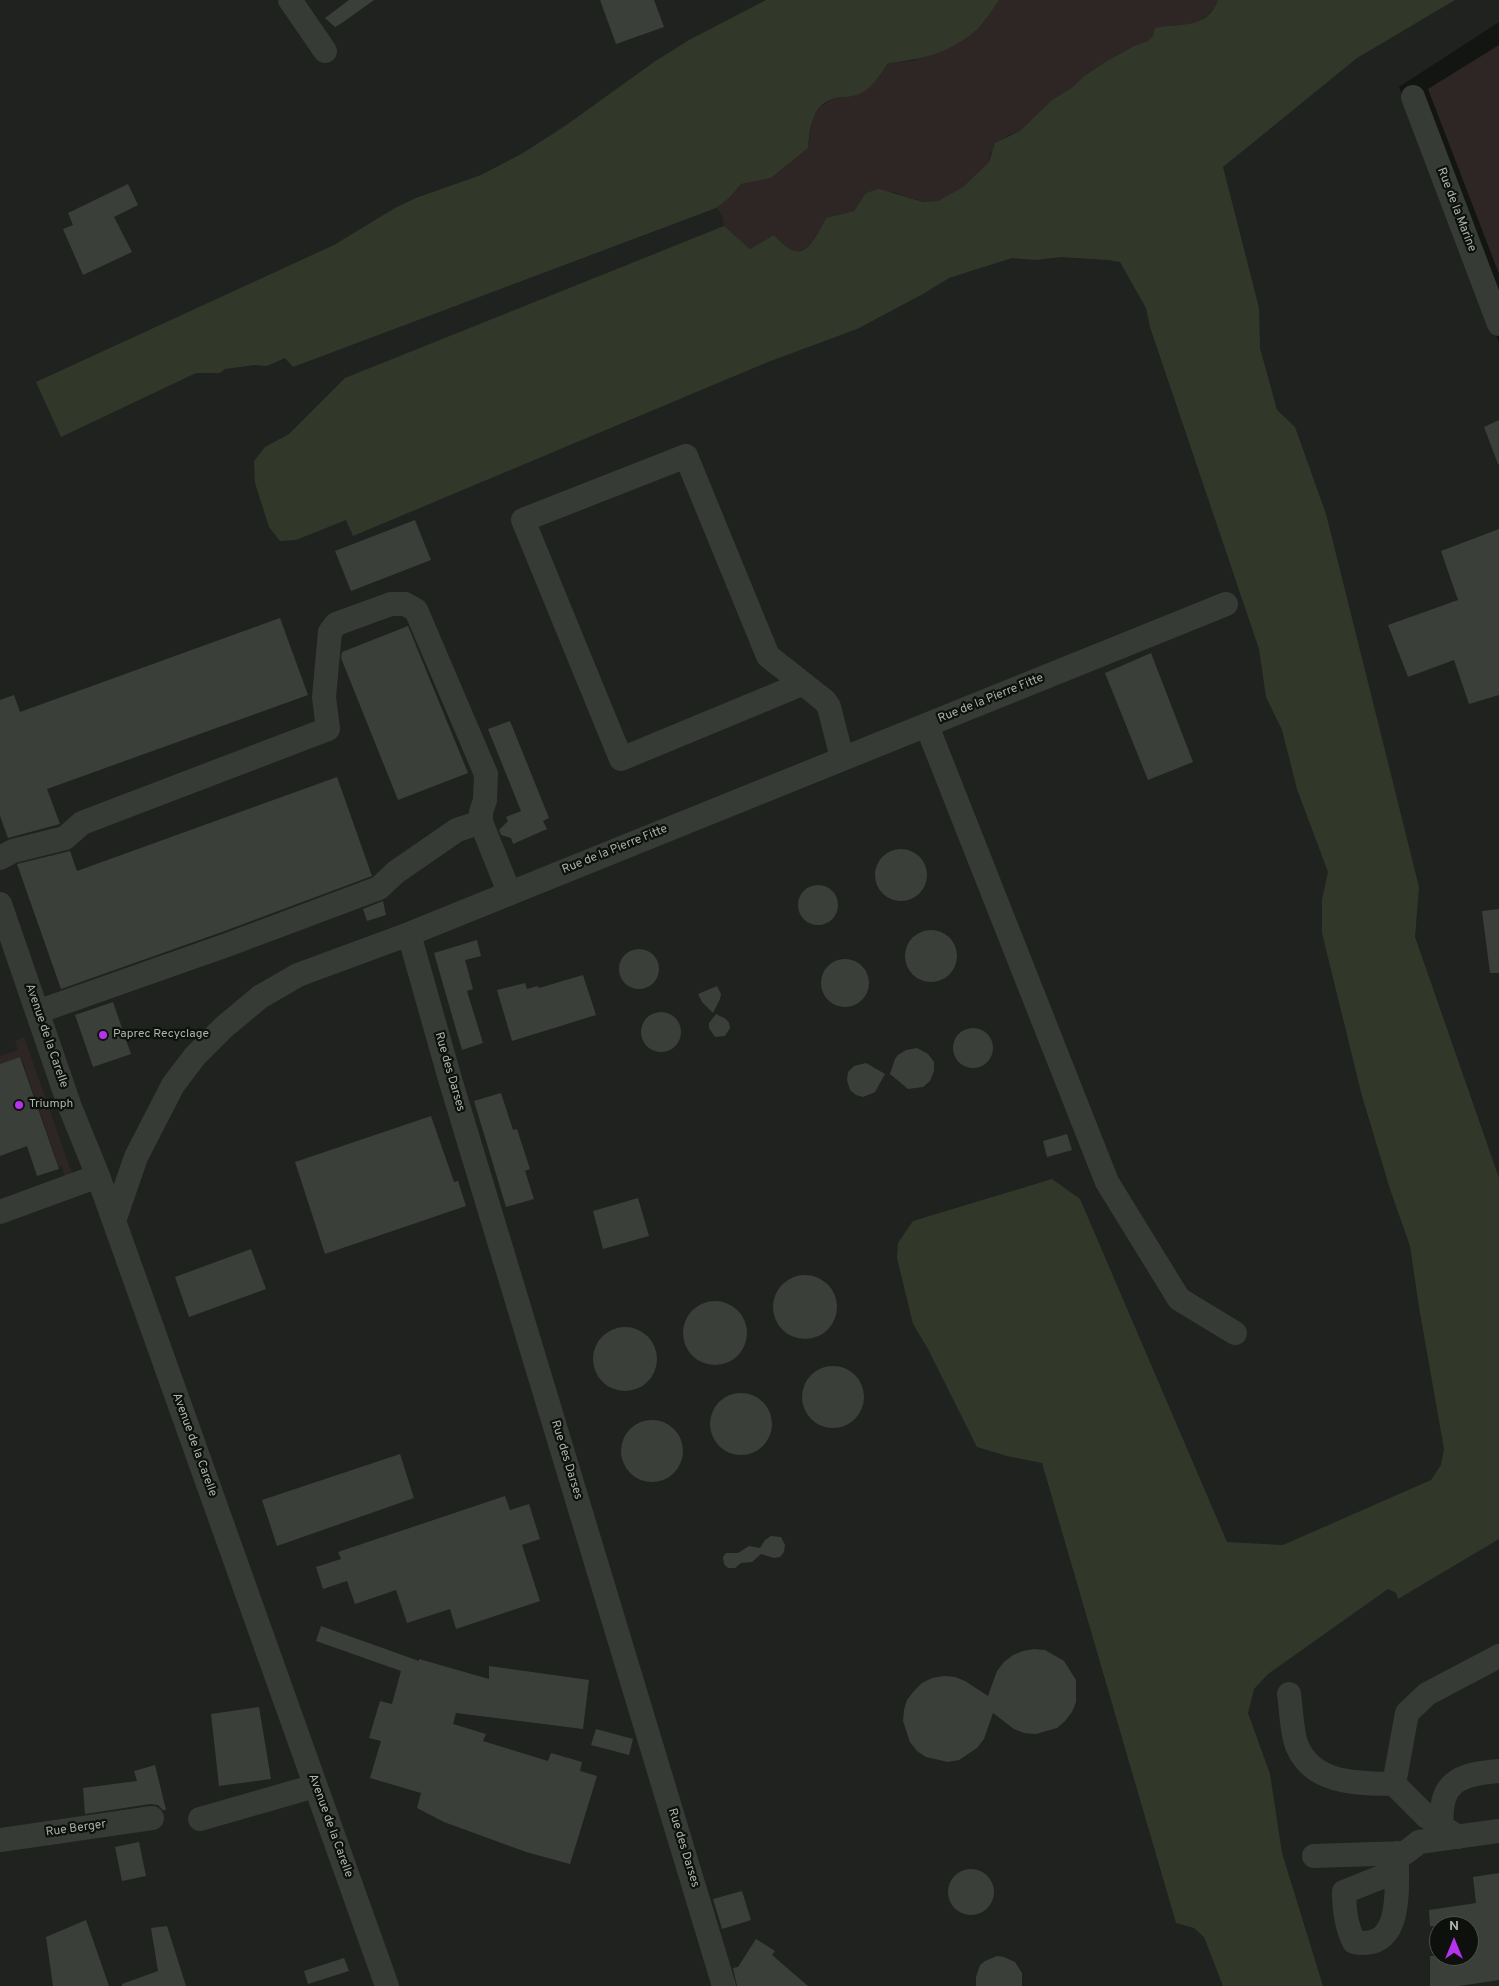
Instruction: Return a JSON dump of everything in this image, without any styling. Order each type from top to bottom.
[{"type":"street","points":[[290,0],[325,51]]},
{"type":"street","name":"Rue de la Marine","points":[[1413,97],[1499,324]]},
{"type":"street","points":[[802,684],[621,759],[523,520],[686,456],[768,656],[802,684],[819,695],[829,707],[842,758]]},
{"type":"street","points":[[0,858],[13,851],[65,838],[82,823],[328,729],[324,697],[330,632],[336,624],[391,604],[405,604],[416,610],[486,774],[485,800],[480,812],[481,822],[509,892]]},
{"type":"street","name":"Rue de la Pierre Fitte","points":[[114,1221],[136,1157],[173,1085],[195,1056],[224,1027],[260,997],[298,976],[409,934],[1226,604]]},
{"type":"street","points":[[927,726],[1107,1182],[1179,1299],[1235,1333]]},
{"type":"street","points":[[37,1012],[227,945],[379,888],[403,868],[457,830],[481,822]]},
{"type":"street","name":"Avenue de la Carelle","points":[[0,904],[70,1107],[98,1176],[387,1986]]},
{"type":"street","name":"Rue des Darses","points":[[409,934],[453,1088],[724,1986]]},
{"type":"street","points":[[0,1212],[98,1176]]},
{"type":"street","points":[[1394,1784],[1407,1713],[1427,1694],[1499,1656]]},
{"type":"street","points":[[1289,1694],[1297,1746],[1306,1761],[1324,1775],[1349,1783],[1394,1784],[1426,1817],[1450,1832]]},
{"type":"street","points":[[1450,1832],[1440,1810],[1450,1786],[1473,1773],[1499,1771]]},
{"type":"street","points":[[200,1819],[315,1786]]},
{"type":"street","name":"Rue Berger","points":[[0,1840],[152,1818]]},
{"type":"street","points":[[1314,1856],[1397,1864],[1405,1853],[1418,1842],[1450,1832],[1499,1832]]},
{"type":"shaded area","points":[[0,0],[1499,0],[1499,22],[1399,87],[1499,343],[1499,1986],[0,1986]]},
{"type":"shaded area","points":[[766,0],[999,0],[978,28],[955,45],[934,54],[912,60],[888,63],[874,83],[863,92],[832,99],[825,103],[820,107],[813,119],[808,148],[771,178],[741,184],[729,198],[716,208],[293,367],[285,358],[267,366],[254,365],[225,369],[220,373],[196,373],[61,437],[36,382],[334,245],[395,208],[416,198],[481,175],[523,153],[565,126],[654,62],[689,40]]},
{"type":"shaded area","points":[[999,0],[1218,0],[1206,17],[1186,25],[1173,25],[1148,41],[1134,46],[1105,62],[1083,77],[1073,87],[1052,100],[1020,131],[1006,136],[990,153],[989,162],[963,187],[938,201],[923,202],[893,192],[867,192],[854,211],[826,218],[810,245],[799,251],[792,250],[784,245],[774,235],[750,249],[724,226],[722,215],[716,208],[729,198],[741,184],[771,178],[808,148],[813,116],[822,106],[832,99],[846,97],[876,80],[888,63],[914,61],[975,31]]},
{"type":"shaded area","points":[[1218,0],[1455,0],[1357,58],[1223,167],[1259,308],[1260,348],[1277,410],[1295,427],[1326,514],[1419,887],[1415,937],[1499,1178],[1499,1539],[1398,1599],[1396,1593],[1388,1589],[1268,1674],[1254,1689],[1248,1713],[1270,1774],[1282,1853],[1323,1986],[1223,1986],[1204,1937],[1194,1928],[1176,1923],[1042,1463],[1007,1456],[977,1447],[928,1349],[913,1324],[897,1258],[898,1243],[913,1221],[1052,1179],[1080,1199],[1227,1542],[1283,1545],[1431,1480],[1441,1465],[1444,1449],[1410,1246],[1390,1189],[1362,1096],[1322,933],[1322,900],[1328,872],[1297,789],[1282,730],[1266,697],[1259,649],[1150,327],[1146,308],[1120,262],[1061,257],[1035,260],[1012,258],[949,278],[857,329],[768,362],[353,536],[346,520],[296,540],[280,541],[269,527],[255,483],[254,461],[265,447],[289,434],[345,378],[724,226],[750,249],[774,235],[784,245],[792,250],[799,251],[810,245],[826,218],[854,211],[866,193],[879,189],[923,202],[938,201],[963,187],[989,162],[995,143],[1020,131],[1052,100],[1073,87],[1083,77],[1105,62],[1134,46],[1148,41],[1153,36],[1155,28],[1200,21],[1213,10]]},
{"type":"shaded area","points":[[1499,45],[1499,274],[1428,89]]},
{"type":"shaded area","points":[[24,1037],[73,1176],[65,1179],[62,1166],[59,1167],[21,1057],[0,1064],[0,1056],[18,1050],[15,1041]]},
{"type":"building","points":[[349,0],[374,0],[335,27],[325,18]]},
{"type":"building","points":[[600,0],[654,0],[664,27],[616,44]]},
{"type":"building","points":[[128,184],[138,205],[114,217],[132,252],[83,275],[63,229],[73,225],[68,213]]},
{"type":"building","points":[[1499,420],[1499,464],[1498,464],[1484,427]]},
{"type":"building","points":[[415,520],[431,560],[351,591],[335,551]]},
{"type":"building","points":[[1499,529],[1499,695],[1469,704],[1454,660],[1408,677],[1388,625],[1458,600],[1441,551]]},
{"type":"building","points":[[280,618],[308,695],[47,789],[60,824],[8,838],[0,816],[0,700],[14,695],[20,712]]},
{"type":"building","points":[[408,626],[468,773],[398,800],[341,658],[342,652]]},
{"type":"building","points":[[1151,653],[1193,762],[1148,780],[1105,673]]},
{"type":"building","points":[[510,721],[549,818],[543,821],[547,829],[513,844],[511,838],[501,835],[499,830],[508,821],[506,817],[521,811],[488,729]]},
{"type":"building","points":[[337,777],[372,876],[61,989],[17,864],[70,851],[77,871]]},
{"type":"building","points":[[901,849],[911,851],[919,857],[925,865],[927,875],[925,885],[919,893],[911,899],[901,901],[891,899],[883,893],[877,885],[875,875],[877,865],[883,857],[891,851]]},
{"type":"building","points":[[822,885],[829,888],[835,894],[838,905],[837,913],[829,922],[822,925],[814,925],[807,922],[799,913],[798,901],[801,894],[810,886]]},
{"type":"building","points":[[383,901],[386,915],[367,921],[363,909]]},
{"type":"building","points":[[1499,909],[1499,973],[1490,973],[1482,911]]},
{"type":"building","points":[[931,930],[941,932],[949,938],[955,946],[957,956],[955,966],[949,974],[941,980],[931,982],[921,980],[913,974],[907,966],[905,956],[907,946],[913,938],[921,932]]},
{"type":"building","points":[[477,940],[481,956],[465,960],[473,989],[467,991],[483,1043],[462,1050],[434,953]]},
{"type":"building","points":[[643,949],[650,952],[656,958],[659,969],[658,977],[650,986],[643,989],[635,989],[628,986],[620,977],[619,965],[622,958],[631,950]]},
{"type":"building","points":[[840,959],[850,959],[862,966],[869,978],[869,988],[862,1000],[850,1007],[840,1007],[832,1003],[825,996],[821,988],[821,978],[825,970],[832,963]]},
{"type":"building","points":[[583,975],[596,1015],[512,1041],[497,990],[525,983],[527,989],[538,986],[539,988]]},
{"type":"building","points":[[717,986],[721,994],[713,1013],[702,1002],[698,994]]},
{"type":"building","name":"Paprec Recyclage","points":[[113,1002],[131,1054],[93,1067],[75,1015]]},
{"type":"building","points":[[665,1012],[672,1015],[678,1021],[681,1032],[680,1040],[672,1049],[665,1052],[657,1052],[650,1049],[642,1040],[641,1028],[644,1021],[653,1013]]},
{"type":"building","points":[[716,1014],[726,1019],[729,1023],[730,1028],[725,1036],[715,1037],[709,1028],[709,1023]]},
{"type":"building","points":[[977,1028],[984,1031],[990,1037],[993,1048],[992,1056],[984,1065],[977,1068],[969,1068],[962,1065],[954,1056],[953,1044],[956,1037],[965,1029]]},
{"type":"building","points":[[917,1048],[928,1054],[934,1062],[934,1071],[930,1081],[923,1087],[908,1089],[890,1074],[898,1055],[906,1050]]},
{"type":"building","name":"Triumph","points":[[20,1057],[59,1169],[37,1176],[27,1146],[0,1156],[0,1064]]},
{"type":"building","points":[[866,1063],[885,1074],[875,1092],[863,1097],[856,1095],[850,1090],[847,1080],[848,1072],[854,1066]]},
{"type":"building","points":[[501,1093],[513,1130],[517,1129],[530,1169],[525,1171],[534,1199],[506,1207],[474,1101]]},
{"type":"building","points":[[431,1116],[454,1182],[458,1181],[466,1206],[325,1254],[295,1162]]},
{"type":"building","points":[[1067,1134],[1072,1150],[1047,1157],[1043,1141]]},
{"type":"building","points":[[638,1198],[649,1236],[603,1249],[593,1211]]},
{"type":"building","points":[[251,1249],[266,1289],[189,1317],[175,1277]]},
{"type":"building","points":[[805,1275],[823,1281],[831,1289],[837,1307],[831,1325],[823,1333],[805,1339],[787,1333],[779,1325],[773,1307],[779,1289],[787,1281]]},
{"type":"building","points":[[715,1301],[733,1307],[741,1315],[747,1333],[741,1351],[733,1359],[715,1365],[697,1359],[689,1351],[683,1333],[689,1315],[697,1307]]},
{"type":"building","points":[[625,1327],[643,1333],[651,1341],[657,1359],[651,1377],[643,1385],[625,1391],[607,1385],[599,1377],[593,1359],[599,1341],[607,1333]]},
{"type":"building","points":[[827,1366],[839,1366],[855,1375],[862,1385],[864,1397],[862,1409],[855,1419],[839,1428],[827,1428],[816,1423],[807,1414],[802,1403],[802,1391],[807,1380],[816,1371]]},
{"type":"building","points":[[735,1393],[747,1393],[763,1402],[770,1412],[772,1424],[770,1436],[763,1446],[747,1455],[735,1455],[724,1450],[715,1441],[710,1430],[710,1418],[715,1407],[724,1398]]},
{"type":"building","points":[[646,1420],[658,1420],[674,1429],[681,1439],[683,1451],[681,1463],[674,1473],[658,1482],[646,1482],[635,1477],[626,1468],[621,1457],[621,1445],[626,1434],[635,1425]]},
{"type":"building","points":[[400,1454],[414,1498],[277,1546],[262,1500]]},
{"type":"building","points":[[505,1496],[510,1510],[529,1504],[540,1539],[522,1545],[540,1601],[456,1629],[450,1609],[407,1623],[396,1590],[355,1604],[347,1581],[323,1589],[316,1567],[341,1559],[338,1552]]},
{"type":"building","points":[[771,1536],[781,1537],[785,1545],[784,1552],[780,1557],[774,1558],[761,1554],[752,1562],[741,1563],[735,1568],[728,1568],[724,1564],[723,1557],[726,1553],[738,1553],[749,1546],[760,1548],[765,1540]]},
{"type":"building","points":[[321,1626],[419,1661],[419,1659],[489,1679],[489,1666],[589,1680],[583,1729],[456,1713],[453,1724],[486,1734],[483,1741],[548,1761],[551,1753],[582,1762],[580,1771],[597,1776],[570,1864],[526,1852],[444,1822],[417,1808],[421,1793],[370,1778],[381,1741],[369,1738],[380,1701],[392,1704],[401,1671],[316,1641]]},
{"type":"building","points":[[1034,1649],[1045,1650],[1064,1661],[1076,1680],[1076,1702],[1072,1712],[1057,1728],[1036,1734],[1024,1733],[1014,1729],[993,1713],[984,1739],[977,1748],[959,1760],[948,1762],[926,1757],[917,1751],[910,1742],[903,1721],[907,1700],[922,1683],[932,1678],[955,1677],[965,1681],[988,1696],[997,1671],[1004,1662],[1013,1655]]},
{"type":"building","points":[[259,1707],[271,1779],[219,1786],[211,1714]]},
{"type":"building","points":[[596,1729],[633,1739],[629,1755],[591,1745]]},
{"type":"building","points":[[155,1765],[166,1810],[163,1810],[158,1805],[150,1804],[85,1814],[83,1788],[137,1781],[134,1771]]},
{"type":"building","points":[[139,1842],[146,1876],[122,1881],[115,1847]]},
{"type":"building","points":[[966,1869],[976,1869],[988,1875],[993,1883],[993,1901],[988,1909],[980,1914],[966,1915],[958,1912],[951,1905],[948,1897],[948,1887],[951,1879],[958,1872]]},
{"type":"building","points":[[1499,1873],[1499,1980],[1459,1986],[1430,1986],[1430,1966],[1479,1966],[1479,1916],[1429,1916],[1429,1910],[1476,1903],[1473,1877]]},
{"type":"building","points":[[742,1891],[751,1920],[722,1929],[713,1899]]},
{"type":"building","points":[[86,1920],[109,1986],[53,1986],[46,1937]]},
{"type":"building","points":[[167,1926],[186,1986],[122,1986],[122,1984],[158,1971],[151,1928]]},
{"type":"building","points":[[756,1939],[775,1951],[772,1955],[808,1986],[737,1986],[733,1968],[738,1967]]},
{"type":"building","points":[[997,1956],[1015,1962],[1022,1973],[1022,1986],[976,1986],[976,1977],[980,1965]]},
{"type":"building","points":[[344,1958],[349,1971],[308,1984],[304,1971]]},
{"type":"place","name":"Paprec Recyclage","points":[[103,1035]]},
{"type":"place","name":"Triumph","points":[[19,1105]]}]
